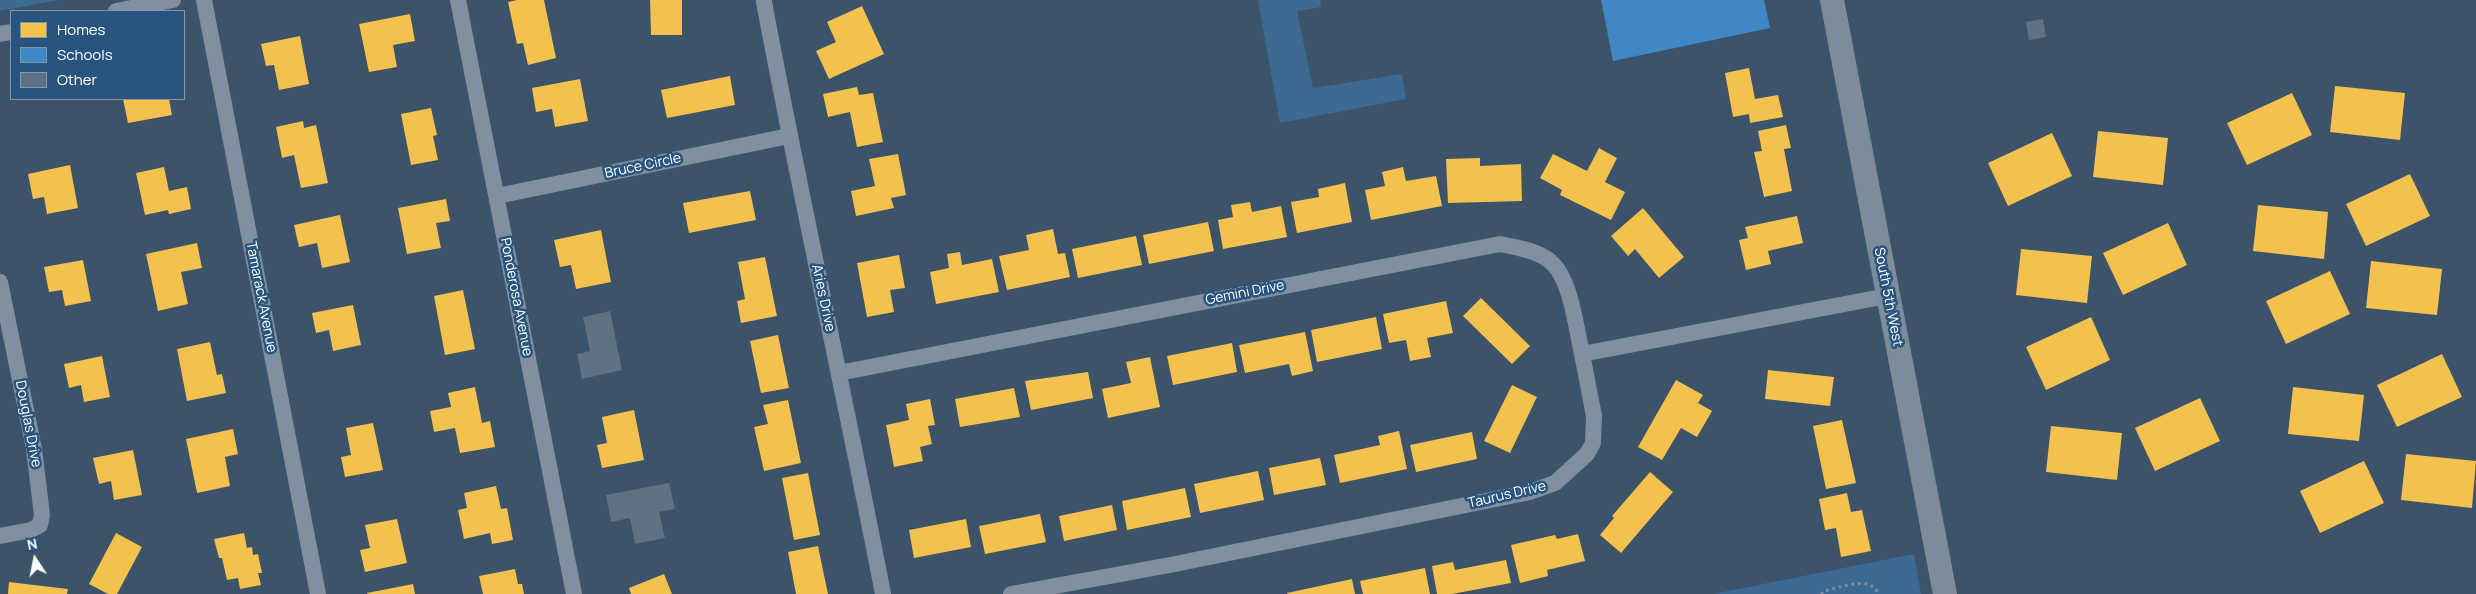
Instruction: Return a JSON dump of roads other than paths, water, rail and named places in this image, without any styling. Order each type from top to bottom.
[{"type":"street","points":[[121,10],[173,0]]},
{"type":"street","name":"Tamarack Avenue","points":[[204,0],[318,594]]},
{"type":"street","name":"Ponderosa Avenue","points":[[458,0],[574,594]]},
{"type":"street","name":"South 5th West","points":[[1832,0],[1944,594]]},
{"type":"street","name":"Aries Drive","points":[[764,2],[789,136],[883,594]]},
{"type":"street","name":"Bruce Circle","points":[[497,196],[789,136]]},
{"type":"street","name":"Gemini Drive","points":[[839,373],[1500,244],[1543,257],[1557,268],[1564,279],[1582,354]]},
{"type":"street","name":"Douglas Drive","points":[[0,282],[34,449],[42,515],[40,525],[31,530],[0,536]]},
{"type":"street","points":[[1582,354],[1888,296]]},
{"type":"street","name":"Taurus Drive","points":[[1010,594],[1248,549],[1530,492],[1555,484],[1587,454],[1593,443],[1594,416],[1582,354]]}]
